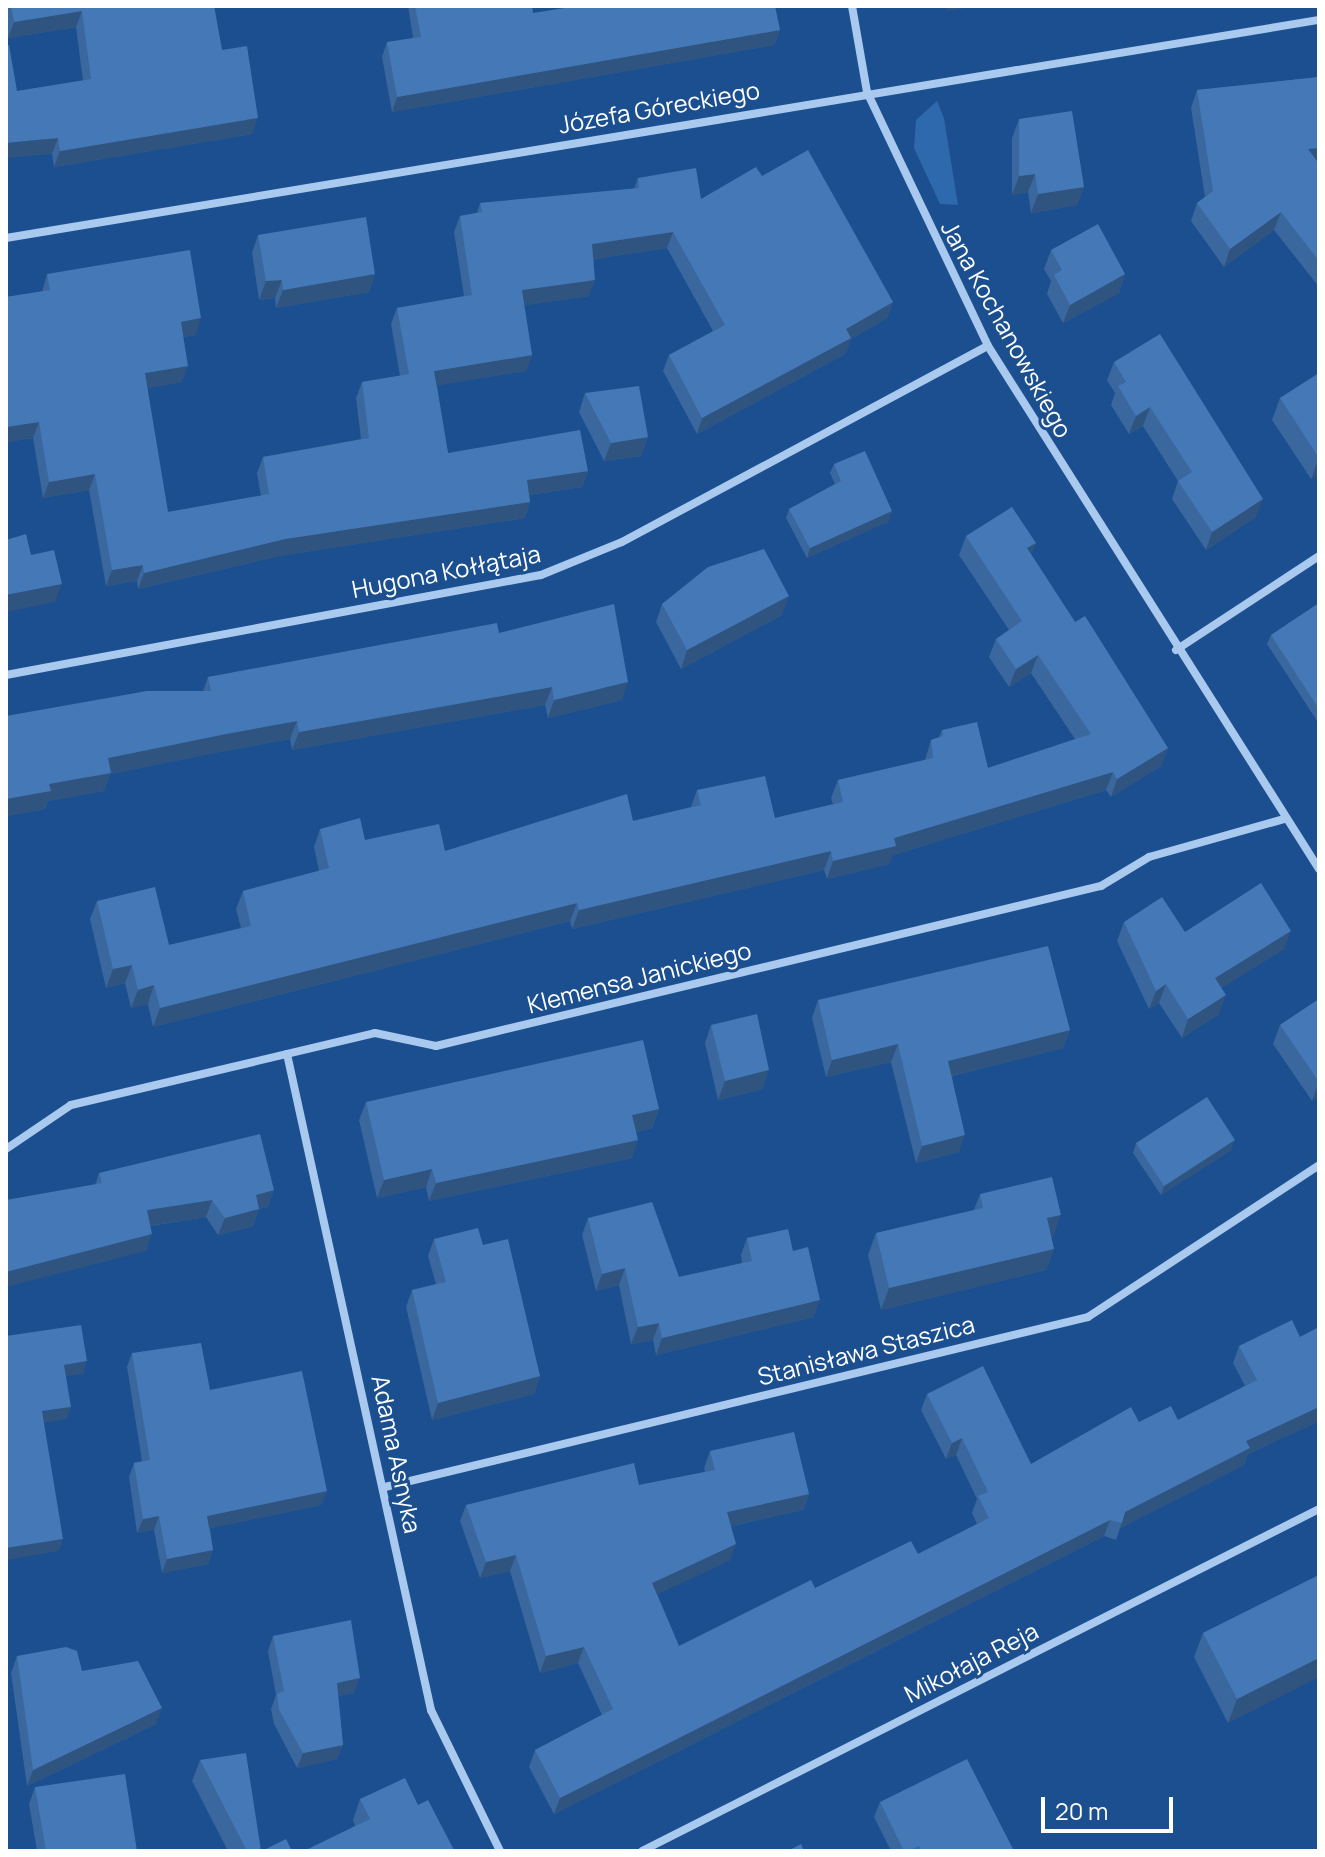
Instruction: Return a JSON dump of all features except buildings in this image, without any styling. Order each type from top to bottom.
[{"type":"street","name":"Jana Kochanowskiego","points":[[852,6],[867,92],[988,346],[1176,650],[1319,869]]},
{"type":"street","name":"Józefa Góreckiego","points":[[6,238],[867,92],[1319,20]]},
{"type":"street","name":"Hugona Kołłątaja","points":[[6,675],[541,575],[622,542],[988,346]]},
{"type":"street","points":[[1176,650],[1319,556]]},
{"type":"street","name":"Klemensa Janickiego","points":[[6,1149],[71,1105],[375,1033],[436,1046],[1101,886],[1149,857],[1284,819]]},
{"type":"street","name":"Adama Asnyka","points":[[287,1054],[385,1487],[431,1710],[500,1851]]},
{"type":"street","name":"Stanisława Staszica","points":[[385,1487],[1088,1317],[1319,1165]]},
{"type":"street","name":"Mikołaja Reja","points":[[642,1851],[1319,1509]]},
{"type":"shaded area","points":[[937,101],[944,118],[958,205],[940,204],[914,148],[916,120]]}]
